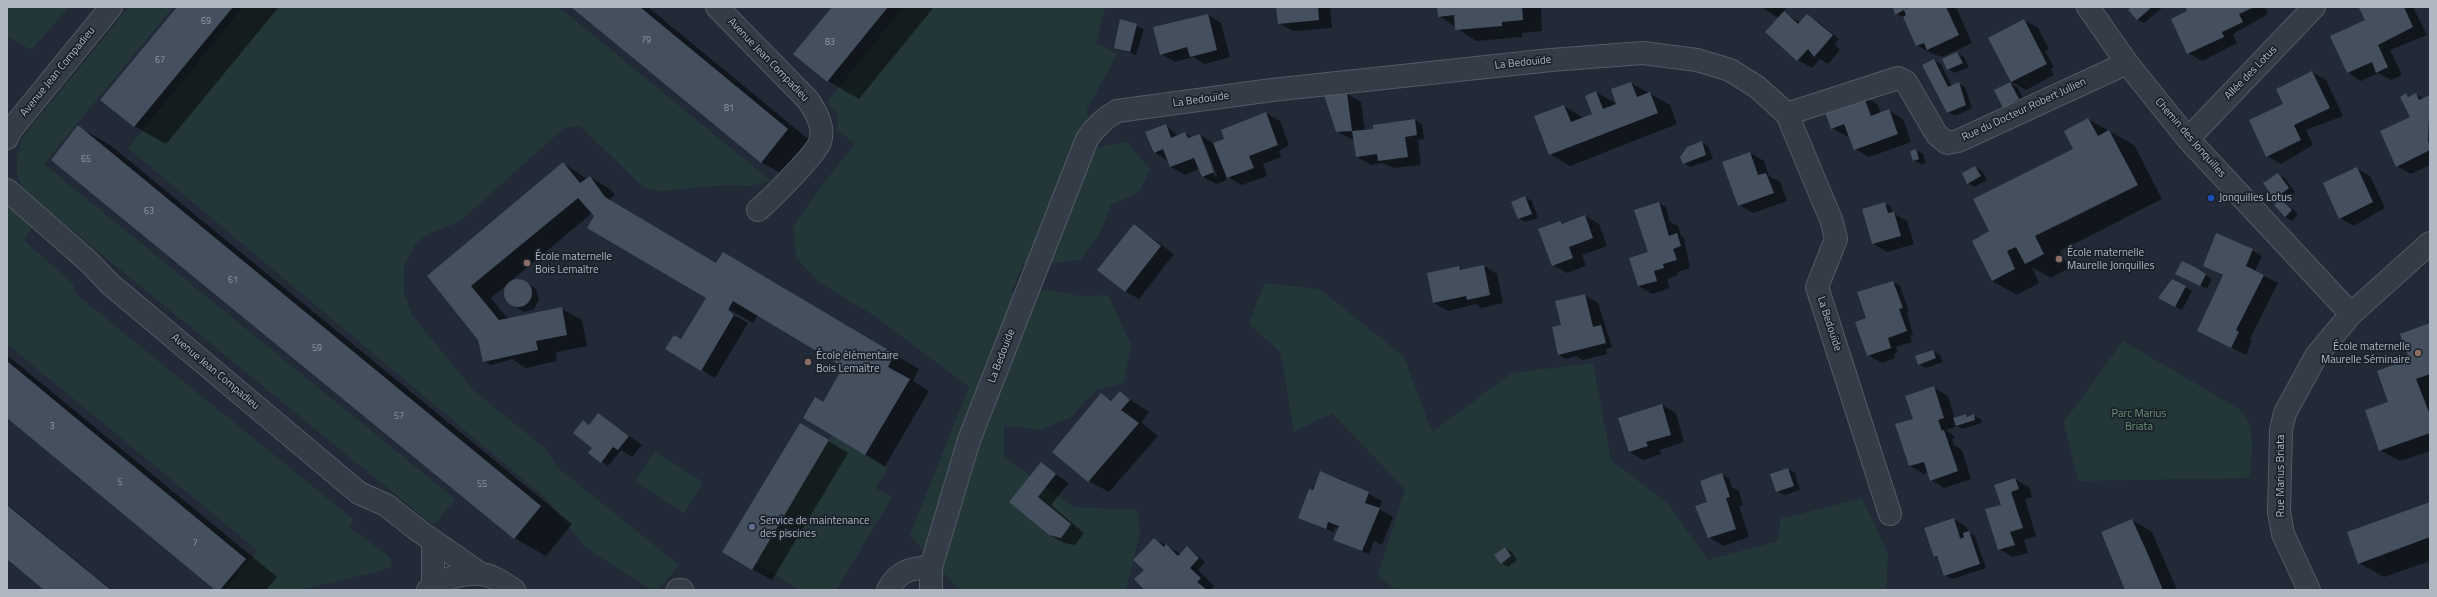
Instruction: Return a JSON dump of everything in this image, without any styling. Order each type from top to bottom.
[{"type":"street","name":"Avenue Jean Compadieu","points":[[7,138],[10,131],[44,87],[111,7]]},
{"type":"street","name":"Avenue Jean Compadieu","points":[[717,7],[808,100],[817,114],[821,128],[820,143],[776,195],[758,210]]},
{"type":"street","name":"Chemin des Jonquilles","points":[[2088,7],[2127,63],[2188,139],[2351,314]]},
{"type":"street","name":"Allée des Lotus","points":[[2188,139],[2314,7]]},
{"type":"street","name":"La Bedouïde","points":[[931,590],[931,567],[969,440],[1087,139],[1095,126],[1117,111],[1272,90],[1551,60],[1643,53],[1697,60],[1730,70],[1757,87],[1787,114],[1832,222],[1836,239],[1817,287],[1890,514]]},
{"type":"street","name":"Rue du Docteur Robert Jullien","points":[[1787,114],[1898,78],[1906,82],[1937,135],[1947,143],[1958,141],[2127,63]]},
{"type":"street","name":"Avenue Jean Compadieu","points":[[7,190],[89,262],[110,284],[359,493],[386,505],[433,541],[481,574],[514,590]]},
{"type":"street","name":"Rue Marius Briata","points":[[2309,590],[2283,534],[2279,512],[2281,430],[2285,413],[2316,356],[2351,314],[2430,243]]},
{"type":"street","points":[[433,541],[430,587],[456,577],[481,574]]},
{"type":"street","points":[[888,590],[894,579],[905,570],[931,567]]},
{"type":"green space","points":[[7,7],[69,7],[31,50],[7,36]]},
{"type":"green space","points":[[129,7],[173,7],[44,164],[455,499],[435,524],[430,523],[23,190],[17,170],[18,152],[22,138]]},
{"type":"green space","points":[[243,7],[559,7],[771,181],[750,186],[727,185],[659,191],[644,188],[580,126],[564,128],[459,222],[434,231],[417,242],[404,265],[404,292],[412,315],[474,391],[546,449],[557,467],[679,565],[658,590],[652,590],[586,548],[542,495],[128,148]]},
{"type":"green space","points":[[903,7],[1105,7],[1096,43],[1117,54],[1087,109],[1090,149],[1127,142],[1150,169],[1139,192],[1111,205],[1099,235],[1080,260],[1023,264],[1011,292],[1049,290],[1080,296],[1108,295],[1131,345],[1124,383],[1096,390],[1071,417],[1040,430],[1004,425],[1004,457],[1074,507],[1137,510],[1140,532],[1126,590],[959,590],[910,535],[969,387],[873,315],[819,282],[796,258],[793,227],[819,189],[855,144],[837,130],[838,115],[827,102]]},
{"type":"green space","points":[[7,206],[32,227],[24,240],[72,283],[77,295],[353,519],[349,527],[390,557],[392,566],[381,571],[299,590],[224,590],[258,551],[7,344]]},
{"type":"green space","points":[[1264,283],[1320,289],[1404,357],[1432,432],[1512,373],[1593,363],[1611,460],[1668,504],[1708,560],[1778,541],[1780,519],[1862,498],[1888,554],[1886,590],[1396,590],[1378,576],[1405,489],[1332,413],[1294,432],[1281,353],[1249,324]]},
{"type":"green space","name":"Parc Marius Briata","points":[[2123,341],[2239,409],[2245,416],[2251,432],[2252,450],[2250,478],[2078,481],[2064,422]]},
{"type":"green space","points":[[832,435],[888,469],[875,488],[892,497],[836,590],[800,590],[756,563]]},
{"type":"green space","points":[[655,452],[703,482],[684,513],[635,481]]},
{"type":"building","points":[[177,7],[233,7],[134,127],[100,100]]},
{"type":"building","points":[[571,7],[640,7],[788,129],[761,163]]},
{"type":"building","points":[[832,7],[888,7],[827,82],[793,54]]},
{"type":"building","points":[[1276,7],[1318,7],[1319,20],[1278,24]]},
{"type":"building","points":[[1437,7],[1522,7],[1523,20],[1502,22],[1502,26],[1455,30],[1454,15],[1438,17]]},
{"type":"building","points":[[1893,7],[1905,7],[1906,9],[1910,7],[1946,7],[1959,35],[1927,50],[1924,43],[1916,46],[1903,17],[1906,15],[1904,10],[1895,15]]},
{"type":"building","points":[[2131,7],[2152,7],[2137,20],[2128,10]]},
{"type":"building","points":[[2185,7],[2254,7],[2239,14],[2243,22],[2222,32],[2224,37],[2187,54],[2171,19],[2187,11]]},
{"type":"building","points":[[2404,7],[2413,27],[2378,45],[2388,67],[2376,73],[2372,62],[2347,73],[2330,36],[2365,20],[2359,8]]},
{"type":"building","points":[[1784,11],[1798,24],[1807,14],[1833,35],[1814,57],[1808,49],[1797,61],[1765,32]]},
{"type":"building","points":[[1208,14],[1217,50],[1190,57],[1187,47],[1160,55],[1153,27]]},
{"type":"building","points":[[1120,19],[1137,24],[1130,52],[1114,48]]},
{"type":"building","points":[[2024,19],[2047,64],[2011,82],[1988,38]]},
{"type":"building","points":[[1957,52],[1963,63],[1947,70],[1942,59]]},
{"type":"building","points":[[1934,59],[1948,87],[1959,82],[1966,105],[1947,113],[1922,65]]},
{"type":"building","points":[[2312,71],[2330,108],[2294,125],[2301,140],[2266,157],[2249,120],[2283,104],[2276,89]]},
{"type":"building","points":[[1631,82],[1637,97],[1650,92],[1658,113],[1549,155],[1534,116],[1564,105],[1571,122],[1592,114],[1585,96],[1596,91],[1603,109],[1616,104],[1611,89]]},
{"type":"building","points":[[2010,82],[2019,99],[2003,108],[1994,90]]},
{"type":"building","points":[[1347,93],[1352,131],[1336,132],[1324,95]]},
{"type":"building","points":[[2406,93],[2408,97],[2416,93],[2419,100],[2430,95],[2428,140],[2430,150],[2396,167],[2380,131],[2410,117],[2400,97]]},
{"type":"building","points":[[1863,95],[1871,116],[1889,109],[1898,134],[1854,150],[1844,124],[1831,129],[1825,112]]},
{"type":"building","points":[[1266,112],[1278,145],[1249,156],[1254,168],[1227,178],[1213,143],[1224,139],[1221,130]]},
{"type":"building","points":[[2088,118],[2098,136],[2109,130],[2138,185],[2035,236],[2044,254],[2025,264],[2016,247],[2007,251],[2015,269],[1992,281],[1972,241],[1989,231],[1973,199],[2073,149],[2064,131]]},
{"type":"building","points":[[1415,119],[1417,135],[1405,137],[1408,157],[1378,161],[1377,154],[1356,157],[1352,131],[1373,129],[1373,125]]},
{"type":"building","points":[[1166,124],[1171,138],[1185,132],[1188,138],[1200,134],[1214,172],[1202,177],[1194,158],[1170,167],[1163,149],[1154,153],[1145,132]]},
{"type":"building","points":[[78,125],[541,506],[514,539],[51,160]]},
{"type":"building","points":[[1702,141],[1706,155],[1683,164],[1680,157],[1687,147]]},
{"type":"building","points":[[1916,149],[1919,159],[1913,161],[1910,151]]},
{"type":"building","points":[[1750,152],[1758,175],[1766,173],[1774,193],[1738,206],[1722,162]]},
{"type":"building","points":[[563,162],[580,183],[590,176],[605,197],[716,263],[723,252],[895,354],[888,367],[910,379],[865,455],[803,418],[815,397],[823,402],[843,367],[733,301],[728,310],[734,315],[701,371],[665,349],[674,335],[681,339],[706,298],[587,228],[594,216],[578,198],[471,286],[499,320],[562,307],[567,335],[536,341],[538,350],[483,362],[478,340],[427,276]]},
{"type":"building","points":[[1975,166],[1981,176],[1967,184],[1962,173]]},
{"type":"building","points":[[2357,167],[2373,202],[2339,219],[2323,183]]},
{"type":"building","points":[[2278,173],[2289,188],[2274,199],[2263,183]]},
{"type":"building","points":[[1525,196],[1532,214],[1518,219],[1511,202]]},
{"type":"building","points":[[2281,199],[2292,210],[2285,217],[2274,205]]},
{"type":"building","points":[[1659,202],[1669,236],[1677,233],[1681,246],[1673,249],[1677,260],[1663,264],[1664,268],[1654,271],[1657,281],[1638,286],[1629,258],[1648,252],[1634,210]]},
{"type":"building","points":[[1885,202],[1888,213],[1894,212],[1901,236],[1872,244],[1862,209]]},
{"type":"building","points":[[1585,215],[1593,238],[1569,247],[1573,258],[1552,266],[1538,229],[1560,221],[1562,224]]},
{"type":"building","points":[[1134,224],[1161,246],[1125,292],[1097,270]]},
{"type":"building","points":[[2216,233],[2253,249],[2246,266],[2264,275],[2236,330],[2239,332],[2231,348],[2197,331],[2223,275],[2203,266]]},
{"type":"building","points":[[2182,261],[2206,274],[2200,286],[2175,274]]},
{"type":"building","points":[[1484,265],[1490,295],[1467,300],[1466,296],[1433,303],[1427,273],[1459,266],[1460,270]]},
{"type":"building","points":[[518,279],[524,280],[528,283],[531,287],[531,299],[528,303],[524,306],[518,307],[512,306],[508,303],[505,299],[504,293],[505,287],[508,283],[512,280]]},
{"type":"building","points":[[2172,279],[2186,286],[2175,307],[2158,298]]},
{"type":"building","points":[[1893,281],[1903,308],[1899,309],[1907,331],[1888,338],[1891,348],[1867,356],[1855,322],[1866,318],[1857,292]]},
{"type":"building","points":[[1585,294],[1593,327],[1601,325],[1606,343],[1558,355],[1552,327],[1561,325],[1555,301]]},
{"type":"building","points":[[2430,323],[2430,374],[2416,379],[2430,415],[2430,433],[2379,451],[2365,410],[2388,402],[2377,371],[2409,359],[2400,334]]},
{"type":"building","points":[[1933,350],[1936,358],[1918,365],[1915,356]]},
{"type":"building","points":[[7,361],[246,559],[220,590],[215,590],[7,418]]},
{"type":"building","points":[[1934,386],[1944,418],[1938,420],[1942,431],[1944,430],[1958,471],[1930,481],[1924,462],[1909,466],[1895,424],[1913,419],[1905,396]]},
{"type":"building","points":[[1120,391],[1130,400],[1121,410],[1139,423],[1088,482],[1052,452],[1101,393],[1111,401]]},
{"type":"building","points":[[1662,404],[1671,435],[1646,442],[1648,446],[1629,452],[1618,418]]},
{"type":"building","points":[[598,413],[629,436],[618,450],[613,447],[601,463],[588,453],[592,448],[573,433],[583,420],[589,425]]},
{"type":"building","points":[[1966,414],[1967,417],[1974,414],[1975,420],[1956,426],[1953,418]]},
{"type":"building","points":[[800,423],[829,440],[752,570],[722,552]]},
{"type":"building","points":[[1041,462],[1056,474],[1038,497],[1071,524],[1061,538],[1049,535],[1009,502]]},
{"type":"building","points":[[1788,468],[1794,486],[1776,492],[1770,474]]},
{"type":"building","points":[[1320,471],[1369,492],[1365,503],[1380,508],[1362,551],[1333,540],[1339,526],[1328,522],[1326,529],[1298,518],[1309,489],[1313,490]]},
{"type":"building","points":[[1722,473],[1730,497],[1726,498],[1736,529],[1708,538],[1695,506],[1707,502],[1700,481]]},
{"type":"building","points":[[2015,478],[2019,489],[2011,492],[2023,528],[2010,532],[2015,545],[1998,550],[1985,509],[2001,505],[1994,485]]},
{"type":"building","points":[[2430,502],[2430,537],[2358,564],[2347,532]]},
{"type":"building","points":[[7,505],[111,590],[44,590],[7,559]]},
{"type":"building","points":[[1954,518],[1960,539],[1964,537],[1963,533],[1969,531],[1980,564],[1944,576],[1937,556],[1934,557],[1924,528]]},
{"type":"building","points":[[2132,519],[2163,590],[2125,590],[2101,532]]},
{"type":"building","points":[[1154,538],[1164,547],[1166,544],[1178,556],[1187,546],[1199,558],[1190,568],[1201,578],[1197,582],[1207,590],[1144,590],[1134,579],[1144,570],[1133,560]]},
{"type":"building","points":[[1505,547],[1511,556],[1501,564],[1494,555]]},
{"type":"place","name":"Jonquilles Lotus","points":[[2211,198]]},
{"type":"place","name":"École maternelle Maurelle Jonquilles","points":[[2059,259]]},
{"type":"place","name":"École maternelle Bois Lemaître","points":[[527,263]]},
{"type":"place","name":"École maternelle Maurelle Séminaire","points":[[2418,353]]},
{"type":"place","name":"École élémentaire Bois Lemaître","points":[[808,362]]},
{"type":"place","name":"Service de maintenance des piscines","points":[[752,527]]}]
